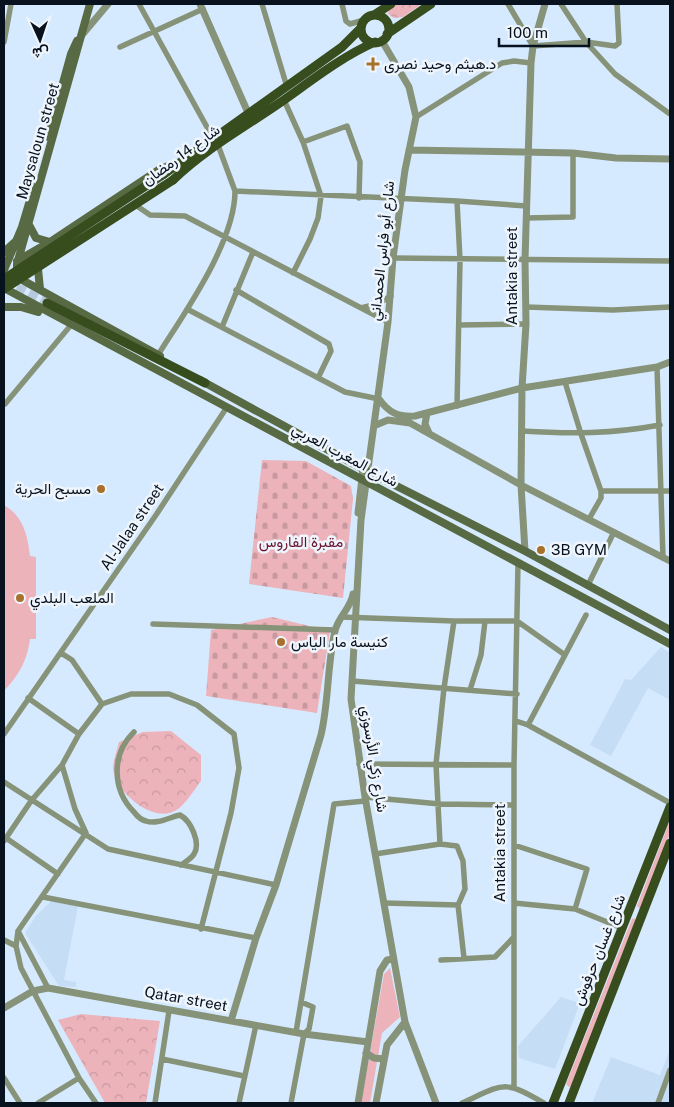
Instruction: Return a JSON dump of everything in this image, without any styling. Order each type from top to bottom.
[{"type":"main road","name":"Maysaloun street","points":[[18,260],[90,4]]},
{"type":"main road","name":"شارع 14 رمضان","points":[[4,279],[164,174],[184,164],[342,48],[362,24],[391,4]]},
{"type":"main road","name":"شارع 14 رمضان","points":[[216,141],[284,100],[349,56],[381,39],[431,4]]},
{"type":"main road","points":[[362,24],[363,36],[381,39],[386,21],[374,15]]},
{"type":"main road","name":"Maysaloun street","points":[[4,268],[17,240],[71,54],[82,35]]},
{"type":"main road","name":"شارع 14 رمضان","points":[[4,290],[173,180],[184,164]]},
{"type":"main road","points":[[4,290],[24,281],[38,269],[172,185],[184,164]]},
{"type":"main road","points":[[4,268],[50,242],[160,169],[184,164]]},
{"type":"main road","points":[[29,225],[36,238],[50,242]]},
{"type":"main road","points":[[4,252],[17,240]]},
{"type":"main road","points":[[18,260],[17,272],[24,281]]},
{"type":"main road","points":[[38,269],[40,289]]},
{"type":"main road","name":"شارع المغرب العربي","points":[[24,281],[366,471],[525,551],[670,630]]},
{"type":"main road","name":"شارع المغرب العربي","points":[[4,290],[670,644]]},
{"type":"main road","points":[[47,303],[205,383]]},
{"type":"main road","points":[[4,306],[21,307],[62,320]]},
{"type":"main road","name":"شارع غسان حرفوش","points":[[554,1099],[670,807]]},
{"type":"main road","name":"شارع غسان حرفوش","points":[[569,1103],[670,843]]},
{"type":"main road","points":[[630,911],[642,916]]},
{"type":"main road","points":[[554,1099],[562,1094],[565,1097],[565,1103]]},
{"type":"street","points":[[4,42],[10,4]]},
{"type":"street","points":[[82,35],[108,4]]},
{"type":"street","points":[[139,4],[216,141],[235,191],[226,237],[187,309],[158,355]]},
{"type":"street","points":[[262,4],[287,87]]},
{"type":"street","points":[[342,4],[346,21],[350,24],[362,24]]},
{"type":"street","points":[[508,4],[533,46],[586,42],[618,45],[617,4]]},
{"type":"street","name":"Antakia street","points":[[525,551],[521,485],[522,388],[526,324],[525,260],[531,63],[533,46],[545,4]]},
{"type":"street","points":[[561,4],[586,42],[615,74],[670,114]]},
{"type":"street","points":[[120,47],[201,6],[249,115]]},
{"type":"street","name":"شارع أبو فراس الحمداني","points":[[366,471],[376,424],[391,296],[393,258],[409,150],[416,117],[409,87],[381,39]]},
{"type":"street","points":[[416,117],[502,63],[514,61],[531,63]]},
{"type":"street","points":[[284,100],[303,142],[321,196],[318,218],[293,273]]},
{"type":"street","points":[[303,142],[347,126],[360,162],[359,198]]},
{"type":"street","points":[[409,150],[573,153],[616,158],[670,159]]},
{"type":"street","points":[[526,218],[573,216],[573,153]]},
{"type":"street","points":[[235,191],[527,206]]},
{"type":"street","points":[[457,201],[460,260],[457,406]]},
{"type":"street","points":[[137,206],[150,215],[184,216],[388,322]]},
{"type":"street","points":[[222,327],[253,252]]},
{"type":"street","points":[[393,258],[670,261]]},
{"type":"street","points":[[236,290],[329,344],[331,351],[318,378]]},
{"type":"street","points":[[361,308],[377,304],[391,296]]},
{"type":"street","points":[[526,307],[613,310],[670,307]]},
{"type":"street","points":[[187,309],[346,392],[379,399],[391,412],[398,415],[415,416],[522,388],[657,368],[670,362]]},
{"type":"street","points":[[459,325],[526,324]]},
{"type":"street","points":[[5,404],[71,325]]},
{"type":"street","points":[[657,368],[667,559]]},
{"type":"street","points":[[565,382],[580,434],[601,491],[601,498],[588,519]]},
{"type":"street","name":"Al-Jalaa street","points":[[4,734],[227,408]]},
{"type":"street","points":[[428,413],[425,424],[429,433]]},
{"type":"street","points":[[376,424],[388,420],[403,421],[429,433],[521,485],[667,559]]},
{"type":"street","points":[[522,431],[580,434],[625,432],[660,425]]},
{"type":"street","name":"شارع زكي الأرسوزي","points":[[366,471],[361,520],[352,681],[352,721],[405,1022],[436,1103]]},
{"type":"street","points":[[231,1021],[256,938],[276,885],[324,726],[335,630],[341,617],[350,606],[353,595],[364,482]]},
{"type":"street","points":[[601,491],[670,491]]},
{"type":"street","points":[[588,585],[614,532]]},
{"type":"street","name":"Antakia street","points":[[514,1086],[514,765],[517,694],[518,563]]},
{"type":"street","points":[[528,725],[586,615]]},
{"type":"street","points":[[341,617],[356,616],[454,622],[517,621],[565,655]]},
{"type":"street","points":[[470,690],[481,655],[485,621]]},
{"type":"street","points":[[440,844],[440,804],[436,764],[444,688],[454,622]]},
{"type":"street","points":[[153,624],[335,630]]},
{"type":"street","points":[[61,653],[72,660],[102,704]]},
{"type":"street","points":[[352,681],[517,694]]},
{"type":"street","points":[[58,874],[5,840],[31,800],[62,765],[79,734],[102,704],[131,694],[169,694],[197,705],[234,734],[239,768],[231,813],[201,929]]},
{"type":"street","points":[[28,698],[79,734]]},
{"type":"street","points":[[516,720],[670,803]]},
{"type":"street","points":[[134,732],[125,740],[122,749],[116,773],[117,784],[127,806],[147,822],[180,815],[186,818],[192,828],[196,849],[182,866]]},
{"type":"street","points":[[359,764],[514,765]]},
{"type":"street","points":[[62,765],[75,809],[86,833]]},
{"type":"street","points":[[4,782],[86,833],[96,843],[108,849],[276,885]]},
{"type":"street","points":[[296,1032],[334,804],[365,799],[440,804],[514,805]]},
{"type":"street","points":[[86,833],[18,931],[16,946],[21,968],[79,1078],[96,1103]]},
{"type":"street","points":[[375,854],[440,844],[457,846],[463,861],[465,889],[458,905],[464,958]]},
{"type":"street","points":[[514,845],[587,869],[575,909]]},
{"type":"street","points":[[43,897],[201,929],[256,938]]},
{"type":"street","points":[[384,903],[458,905]]},
{"type":"street","points":[[514,903],[575,909],[622,928]]},
{"type":"street","points":[[18,931],[48,988]]},
{"type":"street","points":[[441,960],[496,957],[513,938]]},
{"type":"street","points":[[4,940],[16,946]]},
{"type":"street","points":[[358,1103],[380,971],[387,960],[393,959]]},
{"type":"street","name":"Qatar street","points":[[4,1008],[33,991],[48,988],[304,1034],[368,1042]]},
{"type":"street","points":[[291,1103],[304,1034],[309,1029],[314,1008],[301,1002]]},
{"type":"street","points":[[155,1103],[169,1011]]},
{"type":"street","points":[[376,1103],[384,1059],[392,1037],[405,1022]]},
{"type":"street","points":[[239,1103],[256,1025]]},
{"type":"street","points":[[366,1053],[374,1058],[384,1059]]},
{"type":"street","points":[[162,1059],[244,1076]]},
{"type":"street","points":[[658,1103],[670,1070]]},
{"type":"street","points":[[4,1078],[20,1103]]},
{"type":"street","points":[[38,1103],[79,1078]]},
{"type":"street","points":[[462,1103],[494,1088],[514,1086],[544,1103]]},
{"type":"shaded area","points":[[661,647],[670,653],[670,700],[648,688],[611,756],[590,745],[625,679],[631,680]]},
{"type":"shaded area","points":[[51,901],[78,906],[64,980],[76,982],[76,987],[59,986],[25,933],[35,917]]},
{"type":"shaded area","points":[[561,997],[580,1003],[555,1069],[519,1058],[518,1046]]},
{"type":"shaded area","points":[[670,1049],[670,1103],[592,1103],[611,1057],[660,1075]]},
{"type":"green space","points":[[389,4],[422,4],[403,17],[394,18],[388,14]]},
{"type":"green space","name":"مقبرة الفاروس","points":[[262,460],[306,461],[351,486],[353,499],[343,598],[249,584]]},
{"type":"green space","name":"الملعب البلدي","points":[[4,505],[20,521],[28,541],[30,556],[36,557],[36,639],[30,639],[22,667],[4,691]]},
{"type":"green space","points":[[272,617],[330,631],[317,713],[206,696],[211,630]]},
{"type":"green space","points":[[171,731],[201,755],[201,781],[178,809],[169,813],[159,813],[148,810],[129,797],[121,788],[113,769],[119,742],[143,732]]},
{"type":"green space","points":[[670,820],[670,834],[640,909],[637,906]]},
{"type":"green space","points":[[634,918],[636,920],[572,1086],[569,1087],[566,1084]]},
{"type":"green space","points":[[390,968],[400,1017],[382,1033],[370,1103],[361,1103],[384,974]]},
{"type":"green space","points":[[81,1014],[160,1021],[146,1103],[105,1103],[58,1020]]},
{"type":"tunnel","points":[[4,283],[47,303]]},
{"type":"place","name":"د.هيثم وحيد نصرى","points":[[373,64]]},
{"type":"place","name":"مسبح الحرية","points":[[101,489]]},
{"type":"place","name":"3B GYM","points":[[541,550]]},
{"type":"place","name":"الملعب البلدي","points":[[20,598]]},
{"type":"place","name":"كنيسة مار الياس","points":[[281,642]]}]
